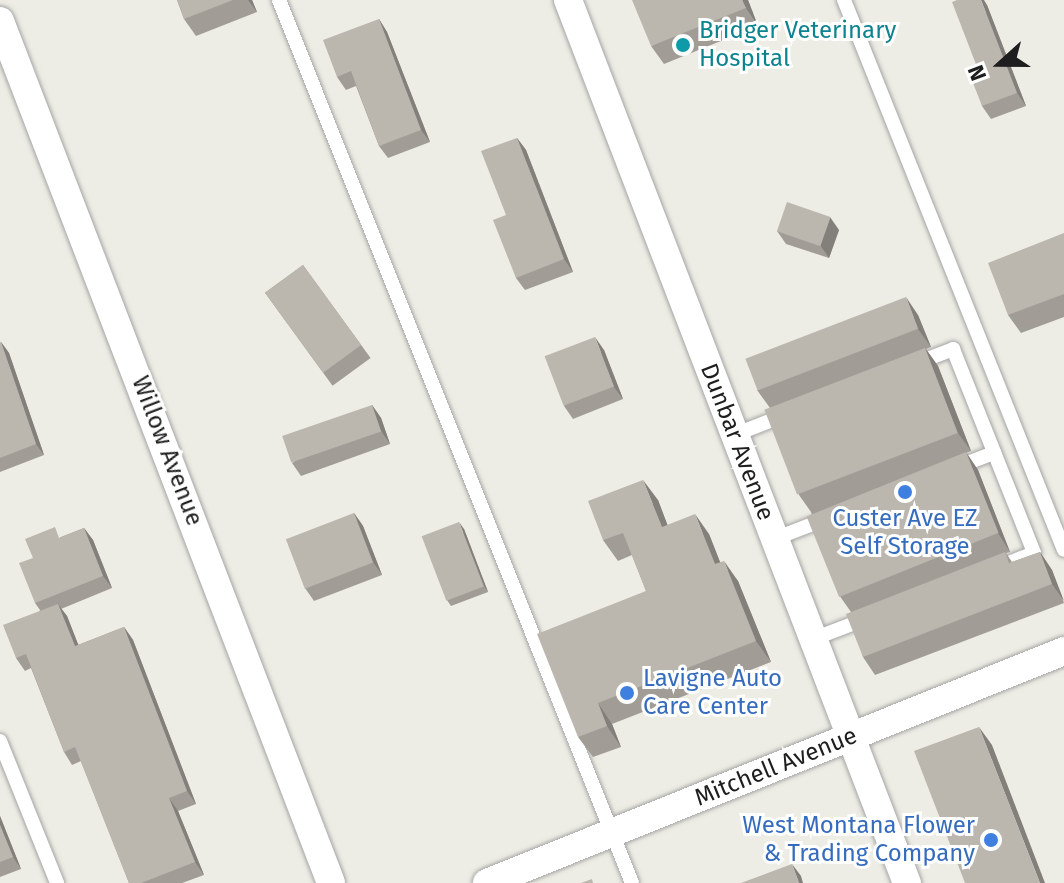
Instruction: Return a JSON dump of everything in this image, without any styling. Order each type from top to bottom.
[{"type":"street","name":"Dunbar Avenue","points":[[568,0],[907,883]]},
{"type":"street","name":"Willow Avenue","points":[[0,21],[331,883]]},
{"type":"street","name":"Mitchell Avenue","points":[[487,883],[1064,651]]},
{"type":"lane","points":[[279,0],[632,883]]},
{"type":"lane","points":[[844,0],[1064,550]]},
{"type":"lane","points":[[895,372],[953,349],[1034,553],[975,576]]},
{"type":"lane","points":[[734,435],[807,406]]},
{"type":"lane","points":[[935,476],[994,453]]},
{"type":"lane","points":[[774,539],[848,510]]},
{"type":"lane","points":[[813,639],[887,611]]},
{"type":"lane","points":[[0,741],[57,883]]},
{"type":"building","points":[[177,0],[233,0],[184,19]]},
{"type":"building","points":[[632,0],[742,0],[746,8],[651,46]]},
{"type":"building","points":[[981,0],[1017,93],[982,106],[968,70],[977,67],[952,2]]},
{"type":"building","points":[[379,19],[421,130],[379,146],[351,71],[337,77],[323,40]]},
{"type":"building","points":[[517,138],[564,259],[516,278],[493,220],[506,215],[481,151]]},
{"type":"building","points":[[787,202],[830,217],[820,246],[777,231]]},
{"type":"building","points":[[1064,233],[1064,294],[1008,315],[988,263]]},
{"type":"building","points":[[303,265],[361,345],[323,373],[265,293]]},
{"type":"building","points":[[906,297],[918,329],[758,390],[745,359]]},
{"type":"building","points":[[595,337],[614,386],[564,406],[545,356]]},
{"type":"building","points":[[0,343],[36,444],[0,458]]},
{"type":"building","points":[[925,348],[958,433],[797,495],[764,410]]},
{"type":"building","points":[[372,405],[381,431],[291,462],[282,436]]},
{"type":"building","points":[[966,452],[999,533],[839,597],[807,516]]},
{"type":"building","points":[[643,480],[662,527],[695,514],[715,564],[724,561],[756,641],[598,703],[607,726],[578,737],[537,634],[646,591],[623,533],[603,540],[588,501]]},
{"type":"building","points":[[354,513],[373,562],[305,589],[286,539]]},
{"type":"building","points":[[459,522],[484,586],[446,601],[422,536]]},
{"type":"building","points":[[55,527],[59,538],[84,528],[103,576],[35,603],[19,563],[33,558],[25,539]]},
{"type":"building","points":[[1005,552],[1009,563],[1040,552],[1052,584],[863,657],[846,614]]},
{"type":"building","points":[[58,604],[75,646],[124,627],[187,791],[169,798],[195,862],[141,883],[129,883],[75,747],[64,752],[26,654],[16,658],[3,625]]},
{"type":"building","name":"West Montana Flower & Trading Company","points":[[979,727],[1040,883],[965,883],[914,751]]},
{"type":"building","points":[[0,825],[13,857],[0,862]]},
{"type":"building","points":[[792,864],[799,883],[741,883]]},
{"type":"place","name":"Bridger Veterinary Hospital","points":[[683,45]]},
{"type":"place","name":"Custer Ave EZ Self Storage","points":[[905,492]]},
{"type":"place","name":"Lavigne Auto Care Center","points":[[627,693]]},
{"type":"place","name":"West Montana Flower & Trading Company","points":[[991,840]]}]
